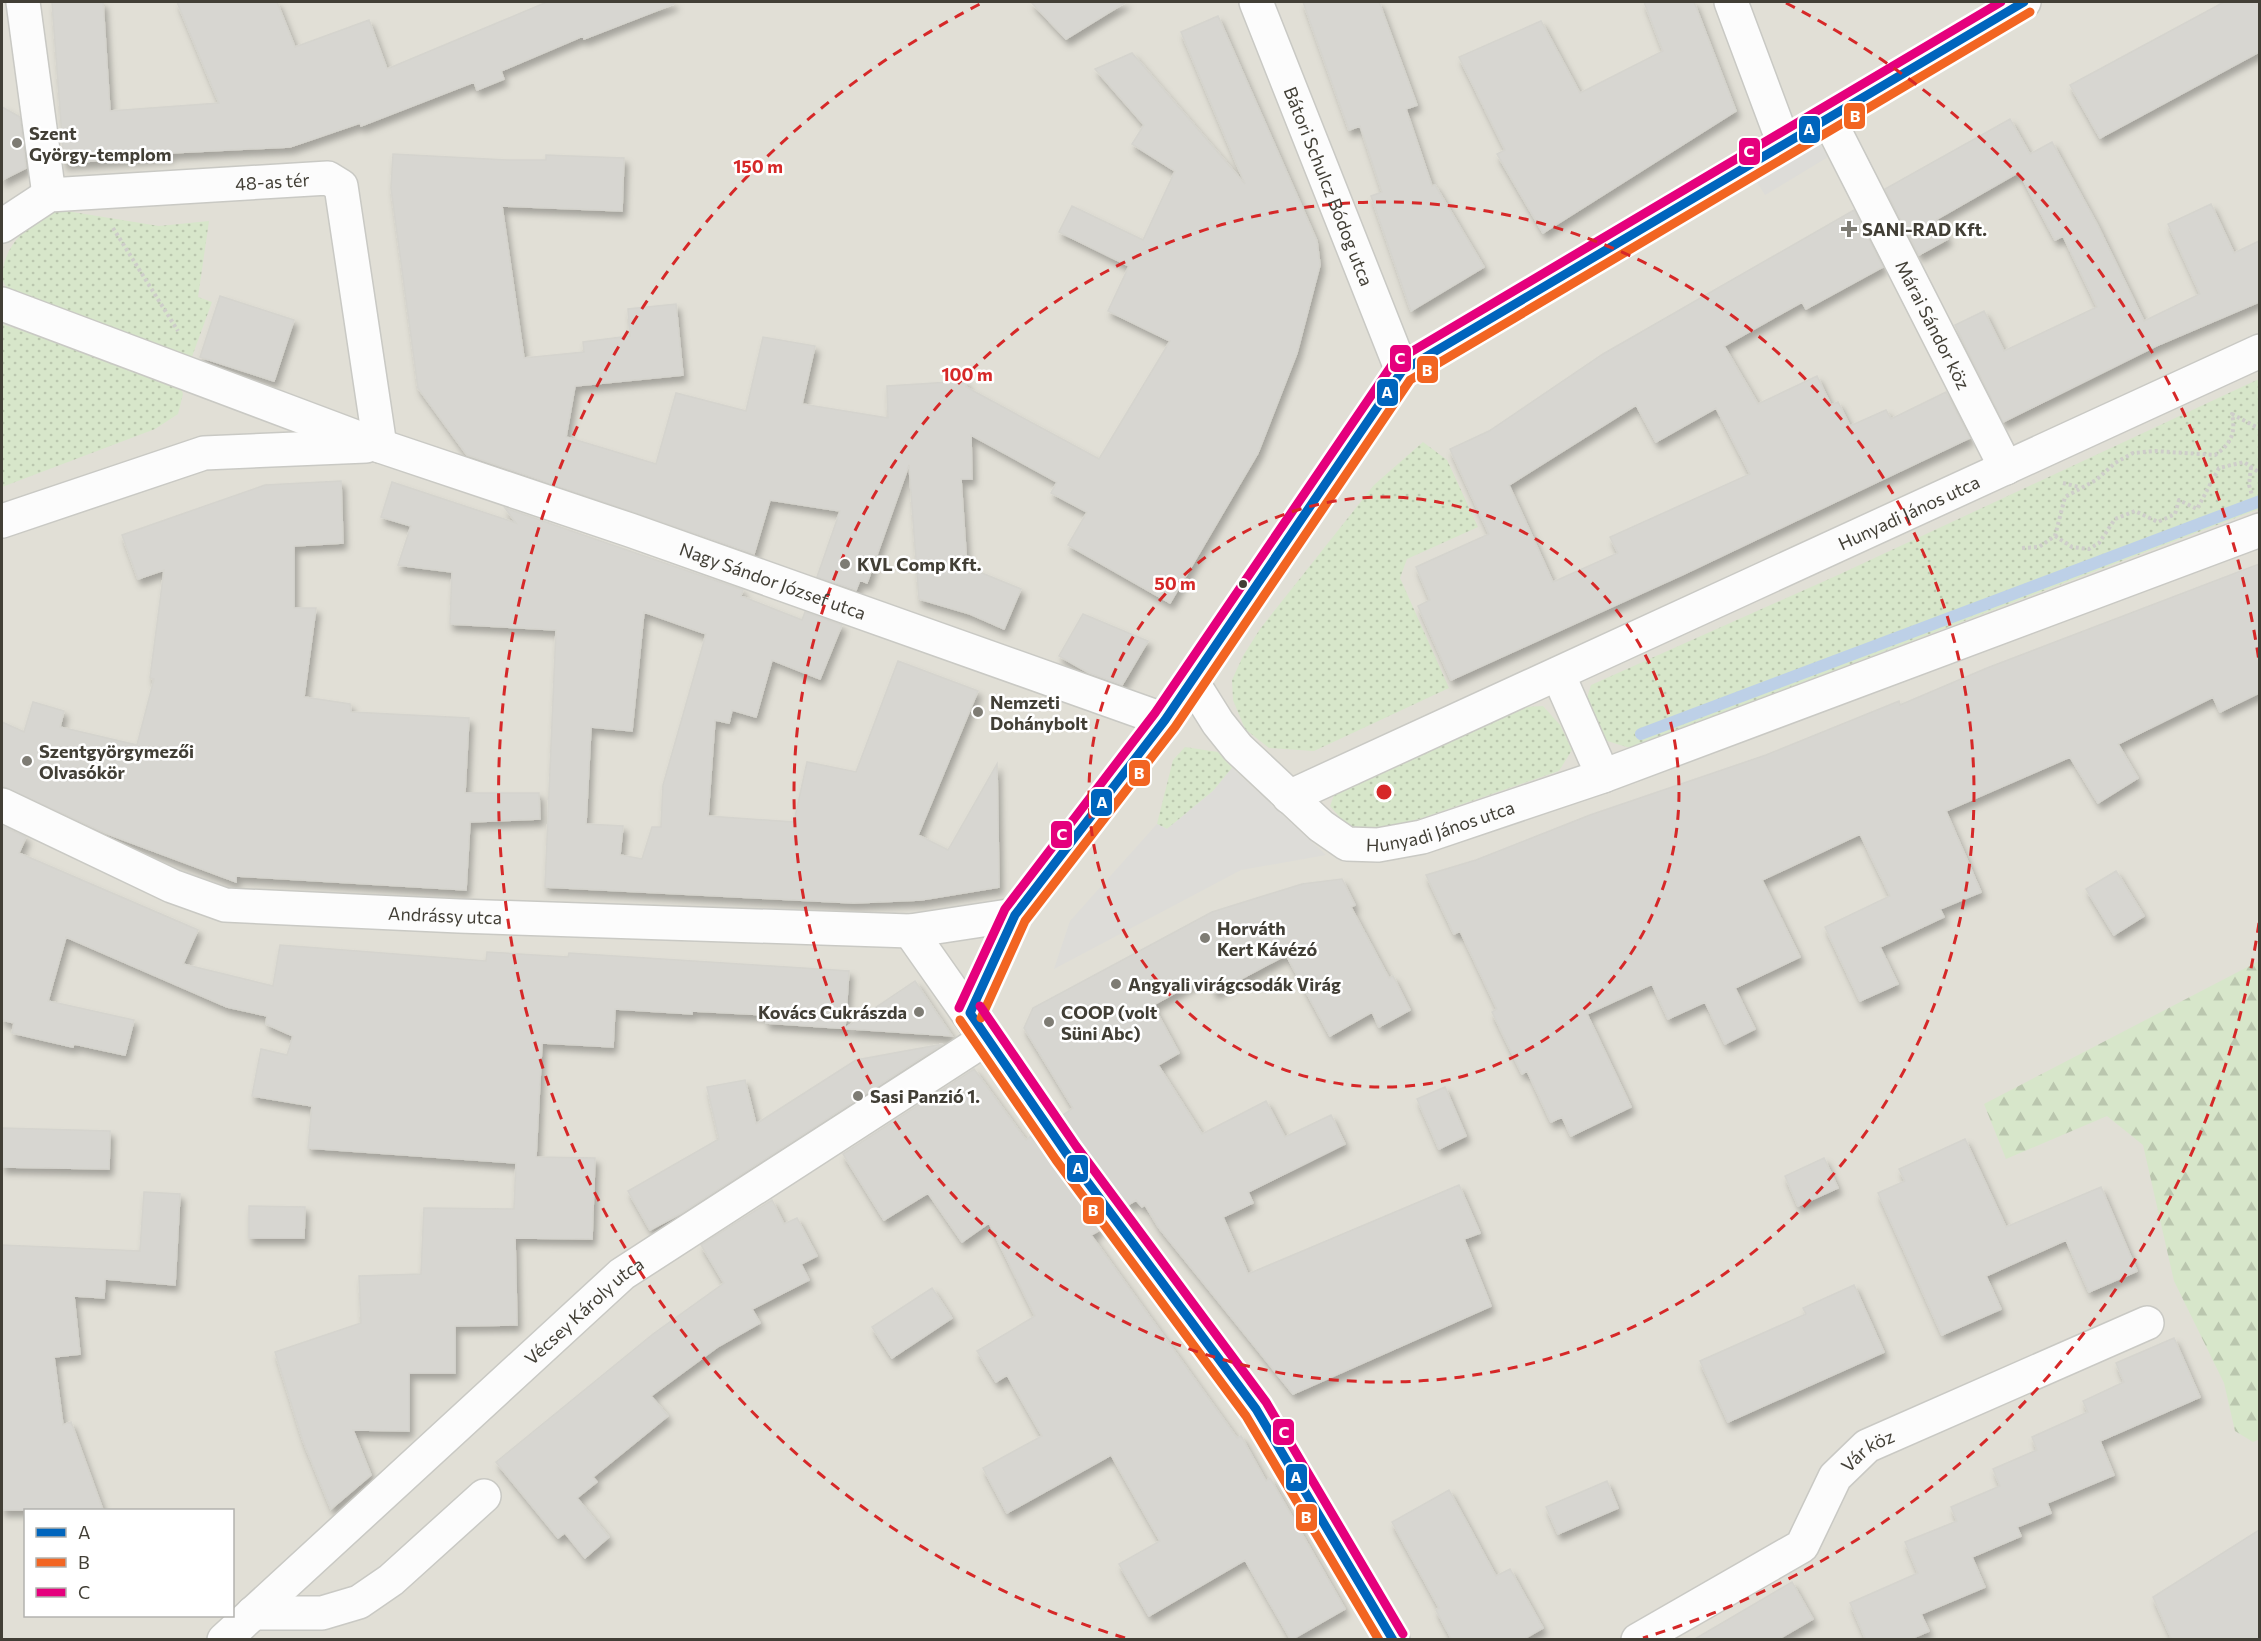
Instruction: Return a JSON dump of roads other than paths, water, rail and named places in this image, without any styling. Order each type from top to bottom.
[{"type":"street","name":"Bátori Schulcz Bódog utca","points":[[1256,2],[1402,371]]},
{"type":"street","points":[[1731,2],[1784,144]]},
{"type":"street","points":[[978,1025],[1016,915],[1165,720],[1402,371],[2024,2]]},
{"type":"street","points":[[2,226],[49,195],[17,19]]},
{"type":"street","name":"Márai Sándor köz","points":[[1828,118],[2006,468]]},
{"type":"street","name":"48-as tér","points":[[49,195],[328,178],[340,186],[380,446]]},
{"type":"street","points":[[2,304],[380,446]]},
{"type":"street","name":"Hunyadi János utca","points":[[1289,797],[2006,468],[2174,388],[2259,351]]},
{"type":"street","points":[[2,521],[204,453],[380,446]]},
{"type":"street","name":"Nagy Sándor József utca","points":[[380,446],[641,534],[1165,720]]},
{"type":"street","name":"Hunyadi János utca","points":[[1191,680],[1218,723],[1238,748],[1321,826],[1347,844],[1378,845],[1422,837],[1603,776],[2257,517]]},
{"type":"street","points":[[1558,674],[1603,776]]},
{"type":"street","name":"Andrássy utca","points":[[2,805],[172,886],[225,904],[459,916],[910,931],[1016,915]]},
{"type":"street","points":[[910,931],[1066,1153],[1256,1409],[1393,1640]]},
{"type":"street","name":"Vécsey Károly utca","points":[[224,1640],[622,1274],[978,1025]]},
{"type":"street","name":"Vár köz","points":[[1638,1640],[1802,1546],[1835,1476],[1867,1446],[2147,1323]]},
{"type":"street","points":[[253,1613],[322,1613],[359,1602],[391,1580],[484,1496]]},
{"type":"waterway","points":[[1641,734],[2260,501]]},
{"type":"place","name":"Szent György-templom","points":[[17,143]]},
{"type":"place","name":"SANI-RAD Kft.","points":[[1849,229]]},
{"type":"place","name":"KVL Comp Kft.","points":[[845,564]]},
{"type":"place","name":"Nemzeti Dohánybolt","points":[[978,712]]},
{"type":"place","name":"Szentgyörgymezői Olvasókör","points":[[27,761]]},
{"type":"place","name":"Horváth Kert Kávézó","points":[[1205,938]]},
{"type":"place","name":"Angyali virágcsodák Virág","points":[[1116,984]]},
{"type":"place","name":"Kovács Cukrászda","points":[[919,1012]]},
{"type":"place","name":"COOP (volt Süni Abc)","points":[[1049,1022]]},
{"type":"place","name":"Sasi Panzió 1.","points":[[858,1096]]}]
